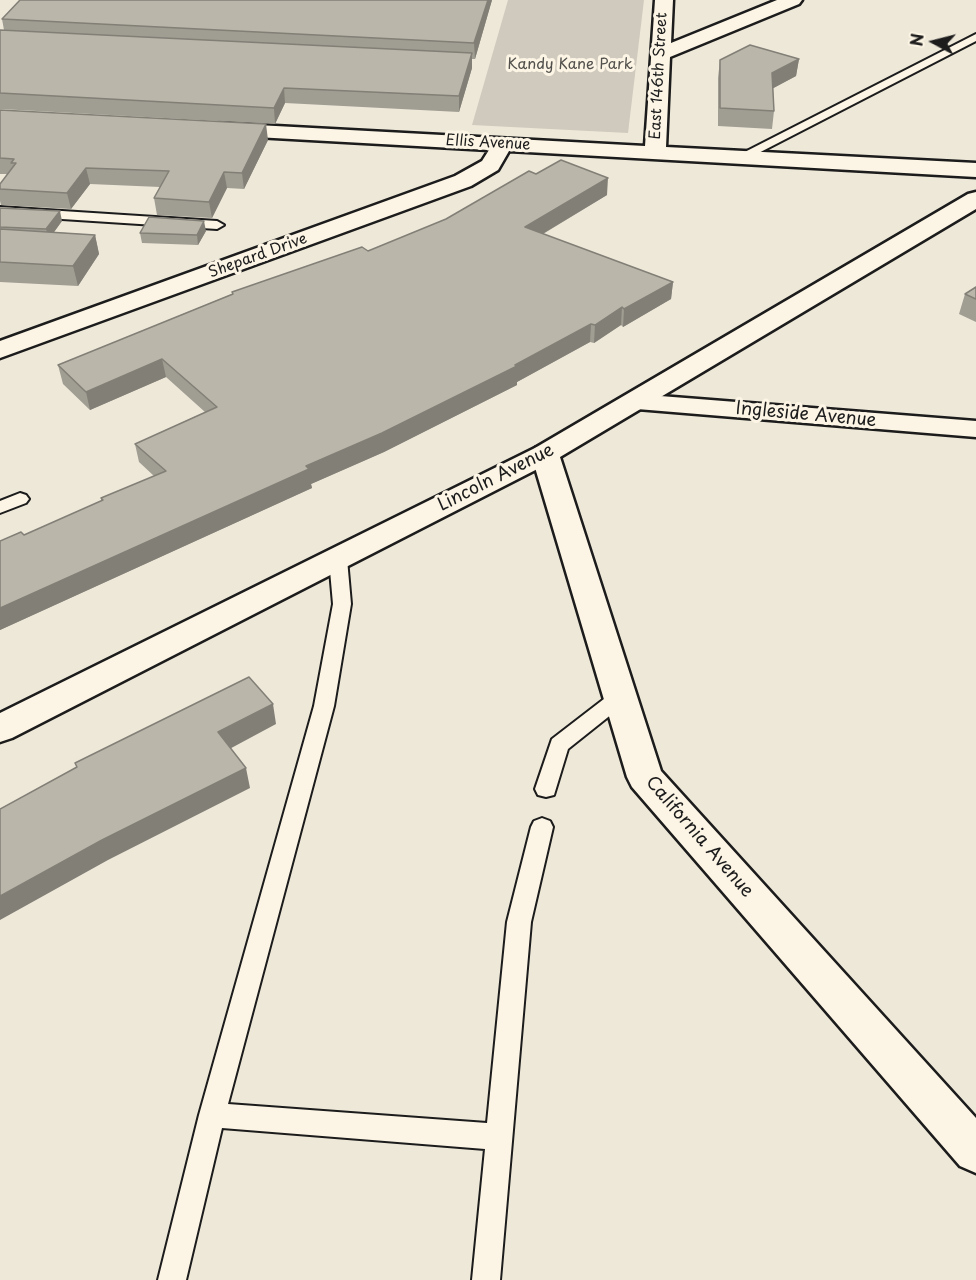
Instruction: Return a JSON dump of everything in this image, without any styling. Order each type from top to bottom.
[{"type":"street","name":"East 146th Street","points":[[655,153],[664,0]]},
{"type":"street","points":[[661,54],[793,0]]},
{"type":"street","name":"Ellis Avenue","points":[[199,128],[976,170]]},
{"type":"street","name":"Shepard Drive","points":[[0,350],[463,181],[490,165],[503,144]]},
{"type":"street","name":"Lincoln Avenue","points":[[0,729],[546,454],[976,199]]},
{"type":"street","name":"Ingleside Avenue","points":[[635,402],[976,429]]},
{"type":"street","name":"California Avenue","points":[[546,454],[645,777],[976,1150]]},
{"type":"lane","points":[[741,157],[976,37]]},
{"type":"lane","points":[[0,211],[217,225]]},
{"type":"lane","points":[[0,507],[20,499]]},
{"type":"lane","points":[[172,1280],[212,1115],[324,706],[342,603],[338,559]]},
{"type":"lane","points":[[546,789],[559,745],[620,697]]},
{"type":"lane","points":[[486,1280],[519,922],[542,826]]},
{"type":"lane","points":[[212,1115],[498,1137]]},
{"type":"green space","name":"Kandy Kane Park","points":[[508,0],[644,0],[628,133],[472,125]]},
{"type":"building","points":[[20,0],[488,0],[474,43],[2,19]]},
{"type":"building","points":[[0,30],[472,53],[459,96],[284,88],[274,108],[0,93]]},
{"type":"building","points":[[750,45],[799,59],[772,73],[774,111],[720,108],[720,60]]},
{"type":"building","points":[[0,110],[266,124],[242,173],[224,172],[209,202],[154,198],[169,171],[86,168],[67,193],[0,189],[0,184],[16,163],[11,163],[14,159],[0,158]]},
{"type":"building","points":[[561,160],[608,178],[525,227],[673,282],[515,365],[517,366],[382,433],[306,466],[309,469],[0,608],[0,541],[21,532],[24,535],[103,500],[101,498],[166,471],[135,444],[217,407],[162,359],[86,392],[58,365],[233,294],[232,292],[362,247],[368,251],[446,219],[529,171],[536,174]]},
{"type":"building","points":[[0,208],[60,211],[46,229],[0,227]]},
{"type":"building","points":[[149,217],[204,221],[197,235],[140,233]]},
{"type":"building","points":[[0,229],[95,235],[73,266],[0,262]]},
{"type":"building","points":[[976,287],[976,299],[965,294]]},
{"type":"building","points":[[249,677],[273,704],[218,732],[246,768],[102,840],[0,896],[0,809],[77,767],[75,763]]}]
